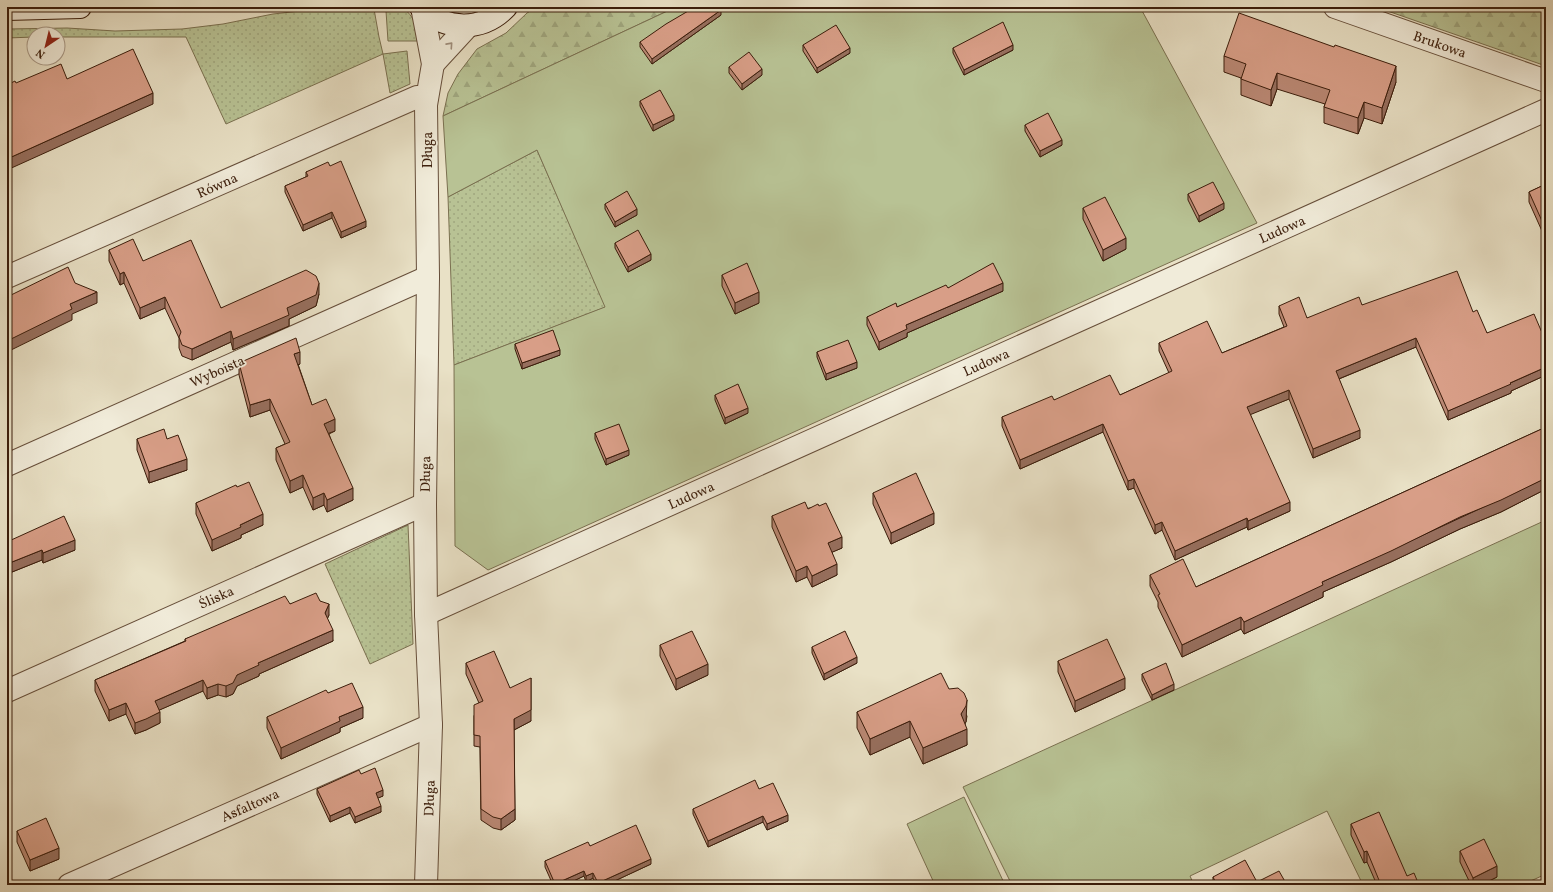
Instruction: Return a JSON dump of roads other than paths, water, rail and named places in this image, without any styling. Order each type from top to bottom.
[{"type":"street","points":[[7,10],[80,7]]},
{"type":"street","points":[[422,7],[442,22],[459,26],[468,26],[492,18],[506,7]]},
{"type":"street","name":"Długa","points":[[422,7],[433,64],[427,97],[428,277],[425,504],[426,614],[431,725],[426,885]]},
{"type":"street","name":"Brukowa","points":[[1335,7],[1546,81]]},
{"type":"street","points":[[433,64],[468,26]]},
{"type":"street","name":"Równa","points":[[7,277],[417,97],[427,97]]},
{"type":"street","name":"Ludowa","points":[[426,614],[1546,110]]},
{"type":"street","name":"Wyboista","points":[[7,465],[428,277]]},
{"type":"street","name":"Śliska","points":[[7,690],[425,504]]},
{"type":"street","name":"Asfaltowa","points":[[69,885],[431,725]]}]
